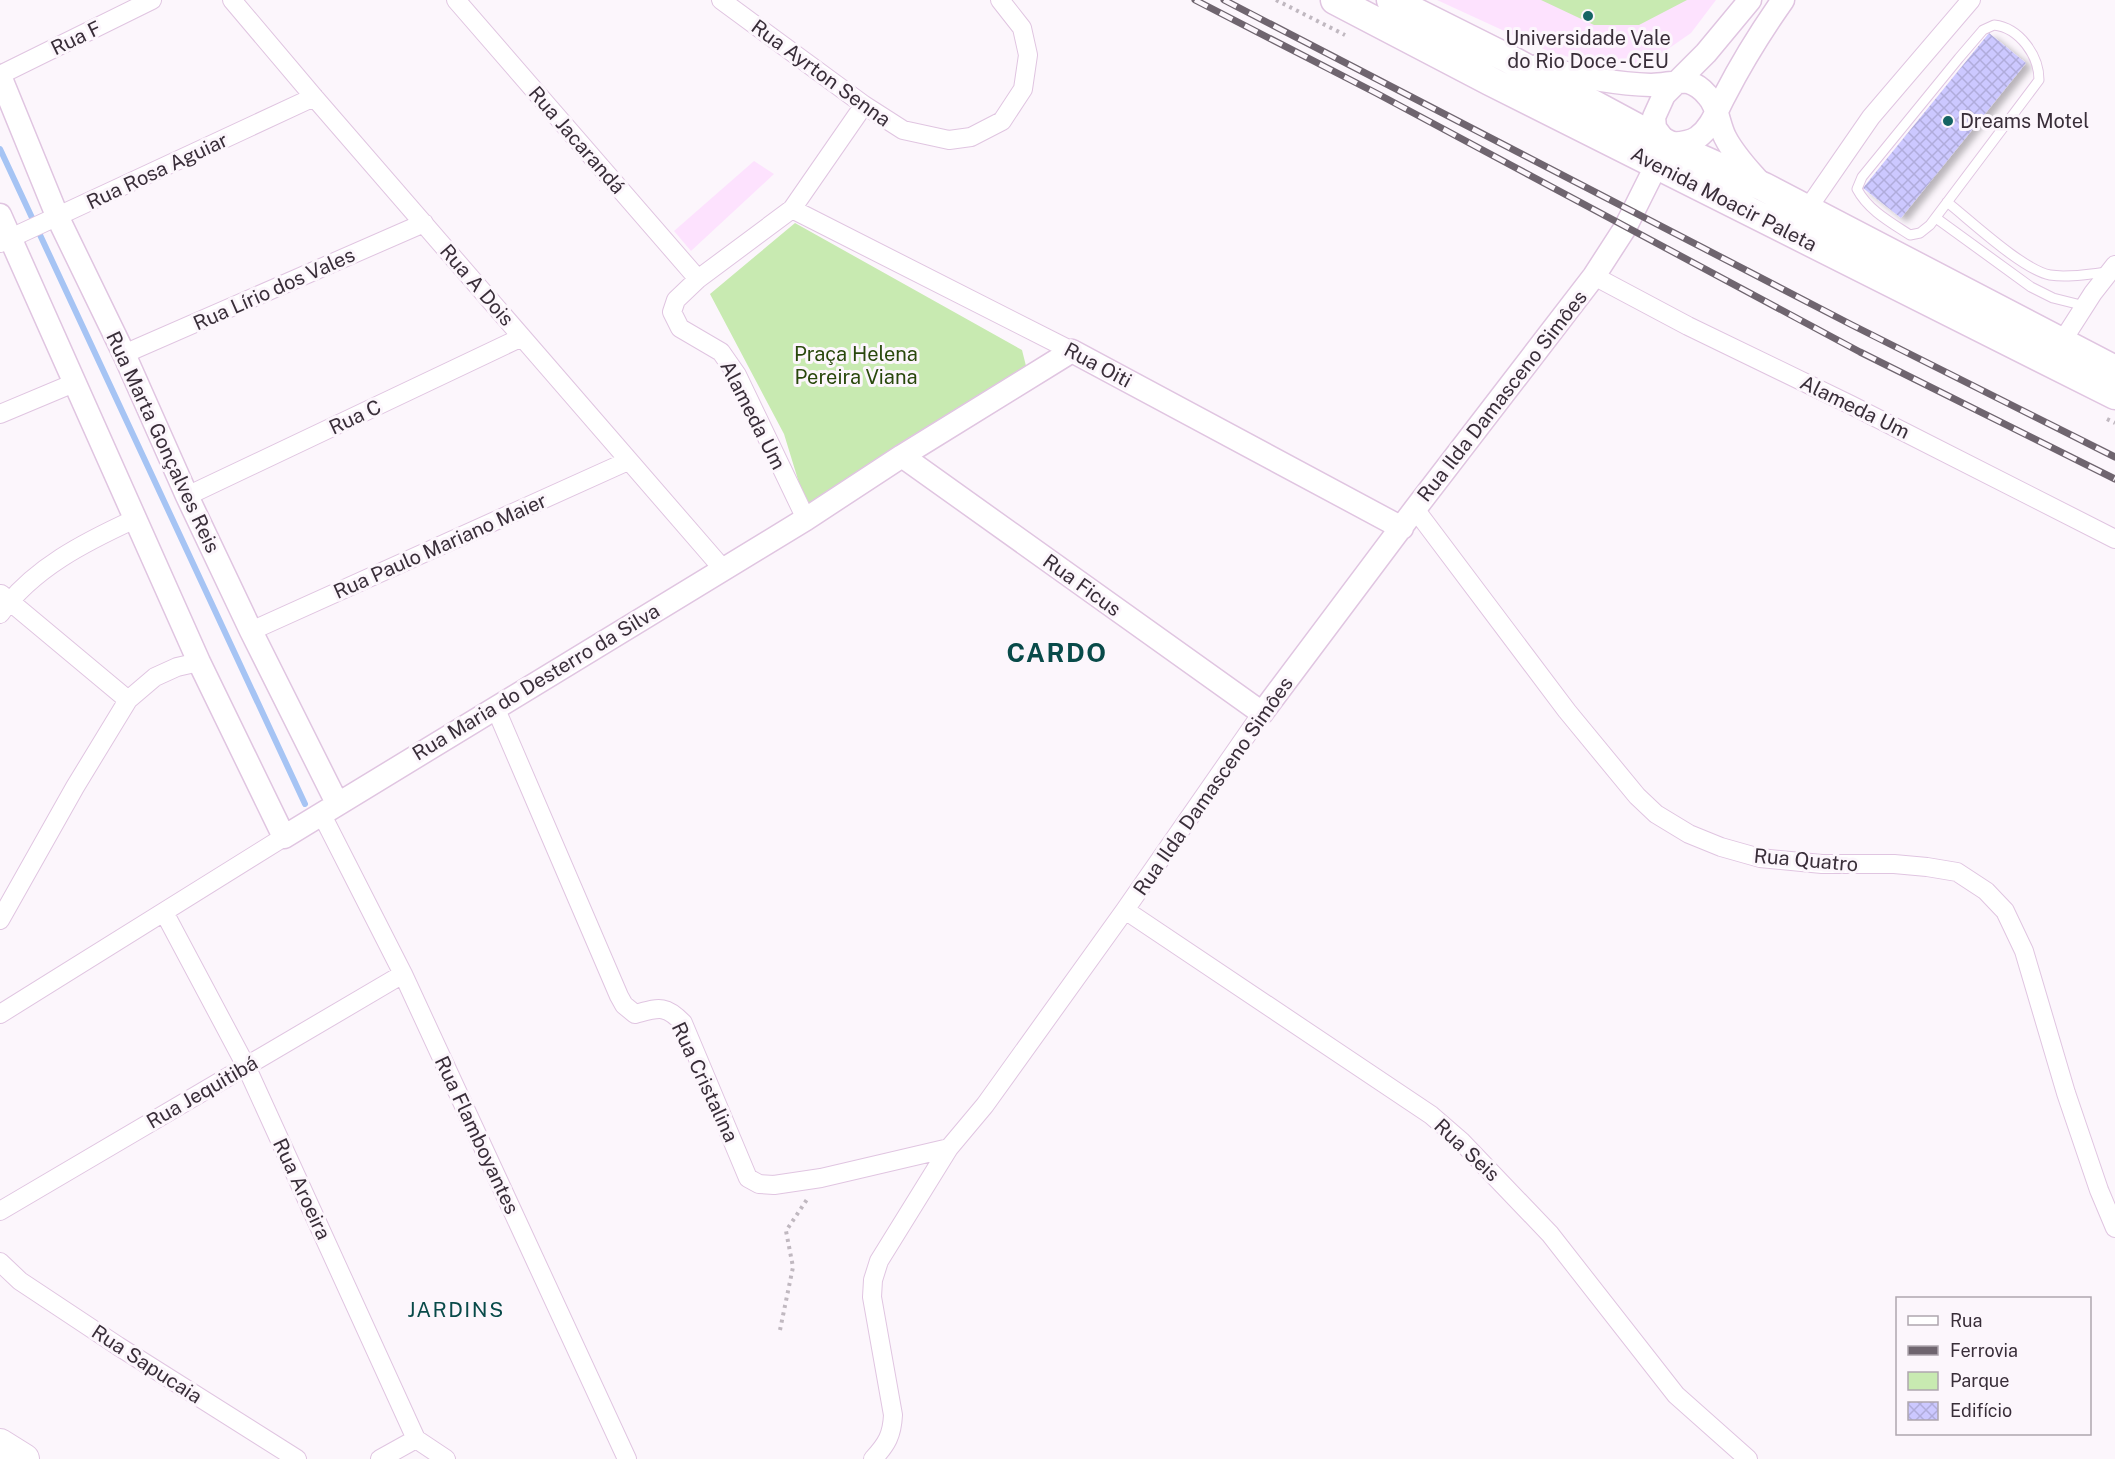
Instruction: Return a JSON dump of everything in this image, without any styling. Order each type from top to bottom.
[{"type":"highway","points":[[0,1444],[24,1459]]},
{"type":"main road","name":"Avenida Moacir Paleta","points":[[1335,0],[1490,81],[1662,154],[1764,188],[2115,370]]},
{"type":"main road","name":"Avenida Moacir Paleta","points":[[1391,0],[1507,58],[1662,154],[2115,395]]},
{"type":"street","name":"Rua F","points":[[0,76],[152,0]]},
{"type":"street","name":"Rua A Dois","points":[[232,0],[723,569]]},
{"type":"street","name":"Rua Jacarandá","points":[[456,0],[698,279]]},
{"type":"street","name":"Rua Ayrton Senna","points":[[721,0],[864,105],[903,130],[949,140],[971,138],[1002,121],[1023,89],[1028,55],[1022,28],[1000,0]]},
{"type":"street","points":[[1750,0],[1706,53],[1664,95],[1654,117],[1662,154],[1697,138],[1704,131],[1764,28],[1783,0]]},
{"type":"street","points":[[1806,211],[1870,117],[1971,0]]},
{"type":"street","points":[[1507,58],[1596,80],[1652,85],[1690,83],[1698,87],[1713,102],[1723,135],[1733,152],[1764,188]]},
{"type":"street","name":"Rua Marta Gonçalves Reis","points":[[0,76],[58,218],[124,354],[187,496],[252,631],[329,808]]},
{"type":"street","name":"Rua Rosa Aguiar","points":[[6,241],[314,97]]},
{"type":"street","name":"Alameda Um","points":[[806,519],[737,375],[721,352],[680,328],[672,312],[676,300],[698,279],[792,209],[864,105]]},
{"type":"street","name":"Rua Ilda Damasceno Simôes","points":[[873,1459],[884,1447],[892,1430],[892,1415],[872,1297],[873,1280],[879,1261],[949,1148],[985,1105],[1125,910],[1262,713],[1414,509],[1594,276],[1625,228],[1662,154]]},
{"type":"street","name":"Rua Oiti","points":[[792,209],[1072,351],[1402,528]]},
{"type":"street","points":[[0,215],[6,241],[74,383],[199,662],[284,837]]},
{"type":"street","name":"Rua Lírio dos Vales","points":[[124,354],[423,223]]},
{"type":"street","points":[[2061,344],[2112,268]]},
{"type":"street","name":"Alameda Um","points":[[1594,276],[1679,322],[1861,410],[2115,539]]},
{"type":"street","name":"Rua C","points":[[187,496],[522,337]]},
{"type":"street","name":"Rua Maria do Desterro da Silva","points":[[0,1014],[329,808],[806,519],[902,456],[1072,351]]},
{"type":"street","points":[[0,414],[74,383]]},
{"type":"street","name":"Rua Ficus","points":[[902,456],[1262,713]]},
{"type":"street","name":"Rua Paulo Mariano Maier","points":[[252,631],[628,461]]},
{"type":"street","name":"Rua Quatro","points":[[1414,509],[1568,711],[1637,796],[1656,814],[1721,847],[1760,858],[1822,864],[1894,864],[1927,867],[1957,872],[1986,891],[2005,911],[2024,951],[2066,1093],[2099,1190],[2115,1228]]},
{"type":"street","points":[[128,700],[3,602],[82,544],[135,519]]},
{"type":"street","points":[[0,920],[69,797],[128,700],[155,677],[177,667],[199,662]]},
{"type":"street","name":"Rua Cristalina","points":[[495,707],[624,1005],[635,1014],[654,1008],[673,1012],[682,1023],[748,1178],[759,1184],[774,1185],[821,1178],[949,1148]]},
{"type":"street","name":"Rua Flamboyantes","points":[[329,808],[403,974],[627,1459]]},
{"type":"street","name":"Rua Seis","points":[[1125,910],[1431,1115],[1461,1141],[1550,1234],[1676,1395],[1748,1459]]},
{"type":"street","name":"Rua Aroeira","points":[[164,912],[246,1066],[416,1439]]},
{"type":"street","name":"Rua Jequitibá","points":[[0,1211],[403,974]]},
{"type":"street","name":"Rua Sapucaia","points":[[0,1262],[20,1281],[297,1459]]},
{"type":"street","points":[[380,1459],[416,1439],[446,1459]]},
{"type":"lane","points":[[1994,25],[2004,26],[2019,37],[2032,52],[2039,68],[2039,80],[1936,218],[1920,233],[1910,235],[1886,220],[1863,201],[1857,189],[1862,177],[1983,30],[1994,25]]},
{"type":"lane","points":[[1947,202],[1987,235],[2041,273],[2053,276],[2112,268]]},
{"type":"lane","points":[[1936,218],[2031,287],[2053,298],[2085,306]]},
{"type":"path","points":[[780,1330],[793,1267],[786,1232],[821,1178]]},
{"type":"shaded area","name":"Universidade Vale do Rio Doce - CEU","points":[[1437,0],[1716,0],[1691,33],[1645,65],[1593,64],[1548,51]]},
{"type":"shaded area","points":[[754,161],[774,174],[691,251],[674,231]]},
{"type":"green space","points":[[1541,0],[1687,0],[1639,25],[1594,25]]},
{"type":"green space","name":"Praça Helena Pereira Viana","points":[[795,223],[1022,350],[1027,370],[807,509],[784,434],[710,294]]},
{"type":"building","name":"Dreams Motel","points":[[1989,33],[2026,63],[1901,218],[1863,188]]},
{"type":"waterway","points":[[0,149],[305,804]]},
{"type":"railway","points":[[1195,0],[1376,93],[1860,352],[2115,479]]},
{"type":"railway","points":[[1224,0],[1852,325],[2115,457]]},
{"type":"place","name":"Universidade Vale do Rio Doce - CEU","points":[[1588,16]]},
{"type":"place","name":"Dreams Motel","points":[[1948,121]]},
{"type":"district","name":"CARDO","points":[[1057,653]]},
{"type":"district","name":"JARDINS","points":[[456,1310]]}]
